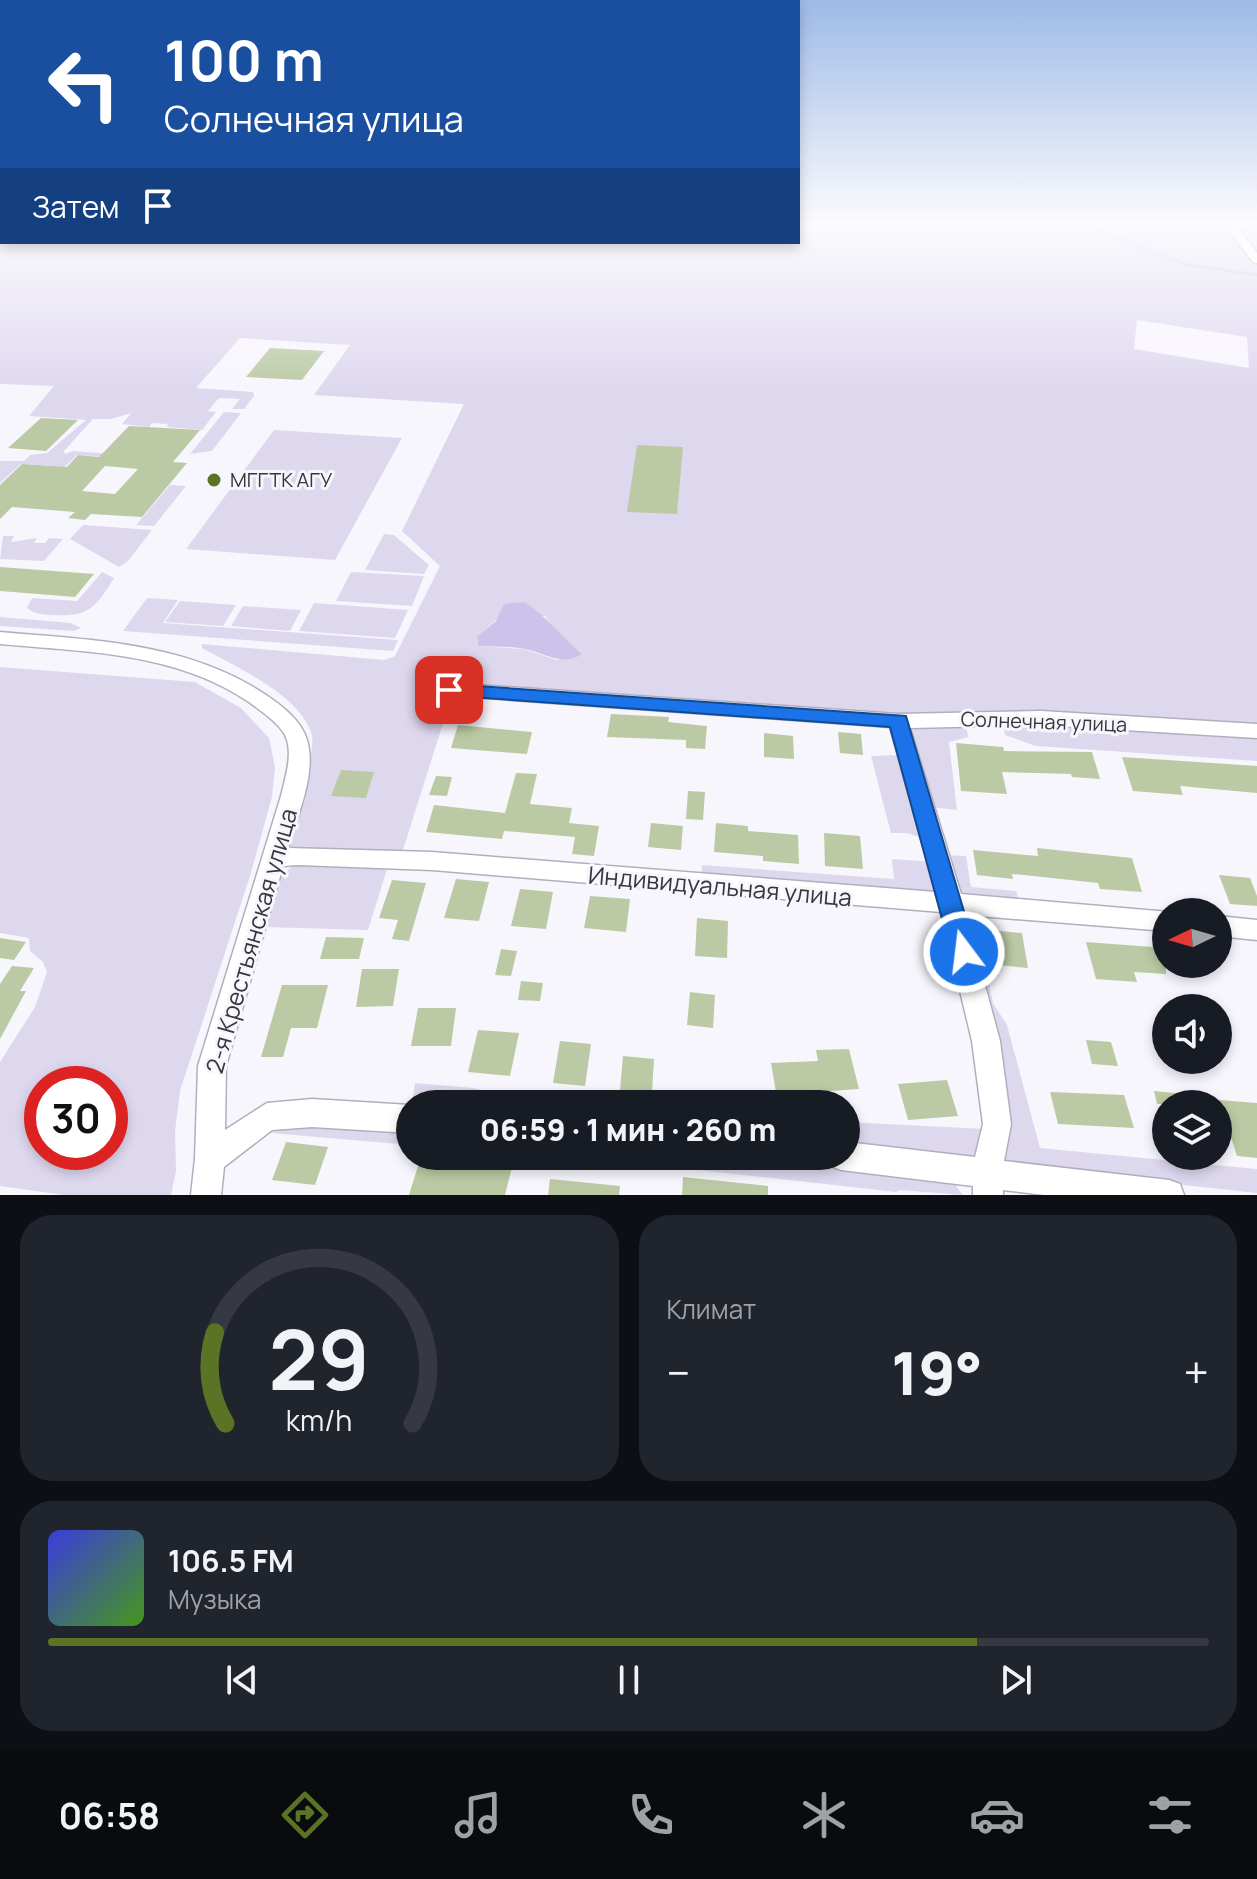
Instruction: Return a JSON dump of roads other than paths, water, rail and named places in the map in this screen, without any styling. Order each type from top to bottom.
[{"type":"street","name":"2-я Крестьянская улица","points":[[0,638],[152,653],[202,669],[250,692],[277,713],[295,736],[297,756],[292,796],[212,1066],[206,1195]]},
{"type":"street","name":"Солнечная улица","points":[[449,690],[898,721],[1041,718],[1257,731]]},
{"type":"street","points":[[898,721],[952,906],[986,1041],[997,1124],[987,1184]]},
{"type":"street","name":"Индивидуальная улица","points":[[274,858],[298,856],[432,861],[1152,920]]},
{"type":"street","points":[[1232,927],[1257,930]]},
{"type":"street","points":[[210,1159],[267,1117],[312,1113],[396,1118]]},
{"type":"street","points":[[860,1160],[987,1184],[1169,1195]]},
{"type":"place","name":"МГГТК АГУ","points":[[214,480]]}]
